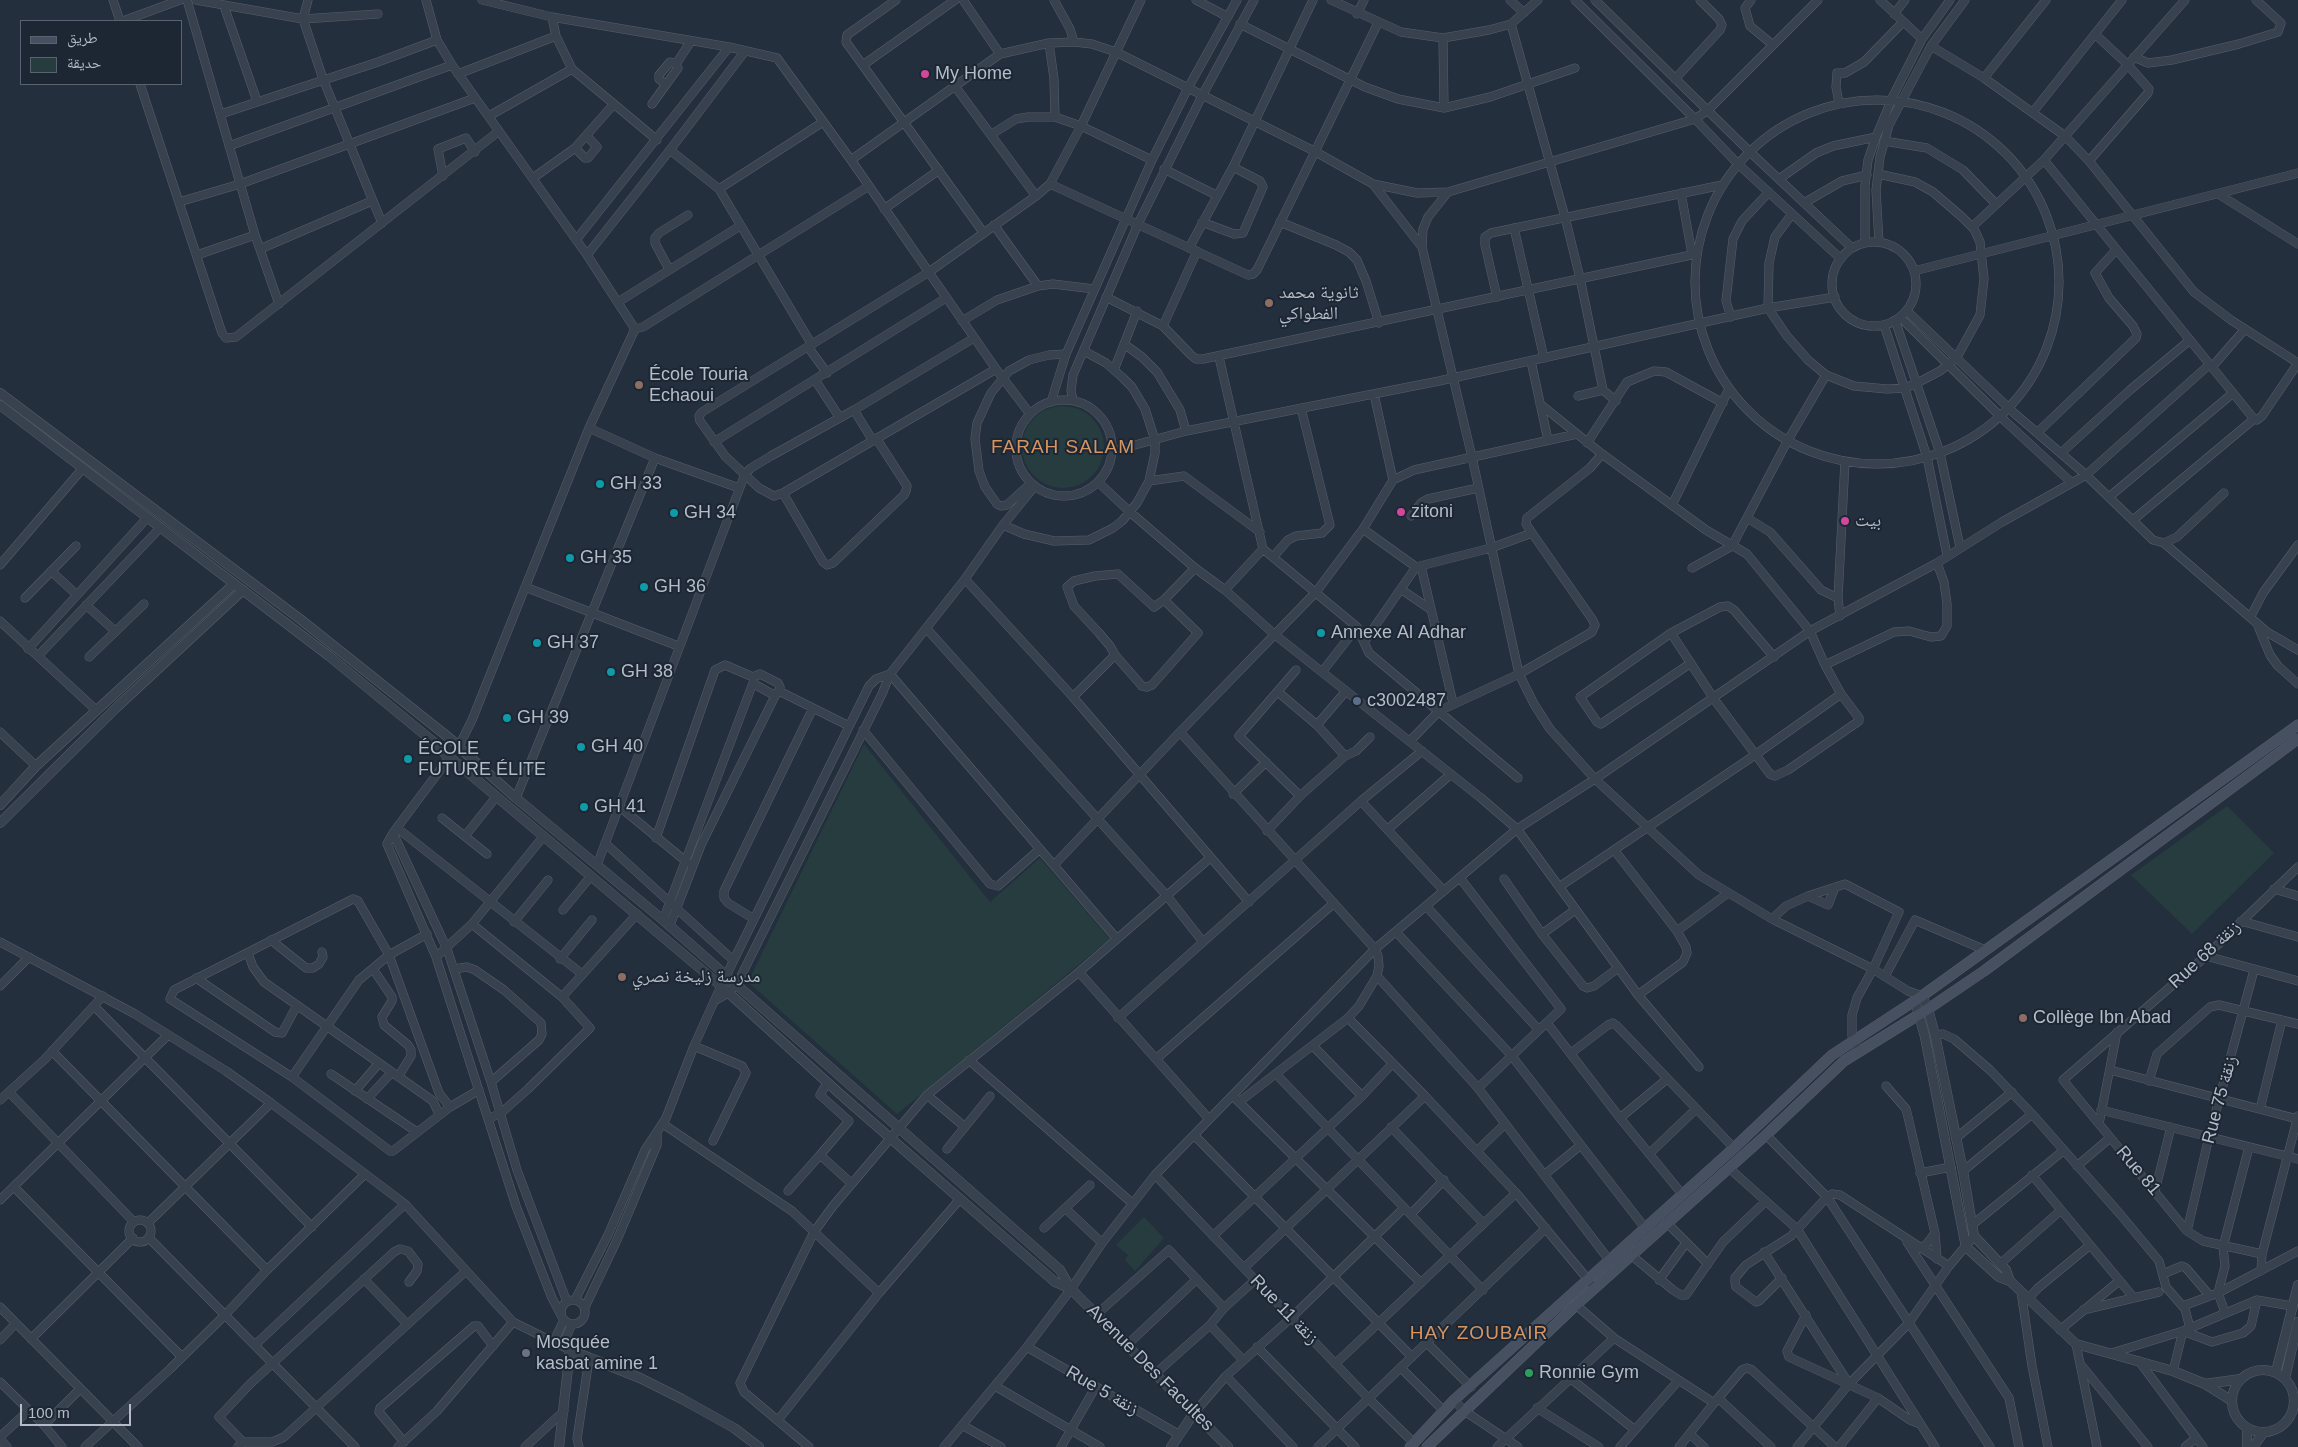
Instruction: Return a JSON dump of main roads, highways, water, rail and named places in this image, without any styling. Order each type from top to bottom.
[{"type":"main road","points":[[1412,1445],[1454,1400],[1734,1148],[1832,1055],[1919,998],[2298,725]]},
{"type":"main road","points":[[1427,1447],[1463,1410],[1576,1305],[1766,1135],[1844,1061],[1924,1012],[1984,970],[2298,739]]},
{"type":"place","name":"My Home","points":[[925,74]]},
{"type":"place","name":"ثانوية محمد الفطواكي","points":[[1269,303]]},
{"type":"place","name":"École Touria Echaoui","points":[[639,385]]},
{"type":"place","name":"GH 33","points":[[600,484]]},
{"type":"place","name":"zitoni","points":[[1401,512]]},
{"type":"place","name":"GH 34","points":[[674,513]]},
{"type":"place","name":"بيت","points":[[1845,521]]},
{"type":"place","name":"GH 35","points":[[570,558]]},
{"type":"place","name":"GH 36","points":[[644,587]]},
{"type":"place","name":"Annexe Al Adhar","points":[[1321,633]]},
{"type":"place","name":"GH 37","points":[[537,643]]},
{"type":"place","name":"GH 38","points":[[611,672]]},
{"type":"place","name":"c3002487","points":[[1357,701]]},
{"type":"place","name":"GH 39","points":[[507,718]]},
{"type":"place","name":"GH 40","points":[[581,747]]},
{"type":"place","name":"ÉCOLE FUTURE ÉLITE","points":[[408,759]]},
{"type":"place","name":"GH 41","points":[[584,807]]},
{"type":"place","name":"مدرسة زليخة نصري","points":[[622,977]]},
{"type":"place","name":"Collège Ibn Abad","points":[[2023,1018]]},
{"type":"place","name":"Mosquée kasbat amine 1","points":[[526,1353]]},
{"type":"place","name":"Ronnie Gym","points":[[1529,1373]]},
{"type":"district","name":"FARAH SALAM","points":[[1063,448]]},
{"type":"district","name":"HAY ZOUBAIR","points":[[1479,1334]]}]
